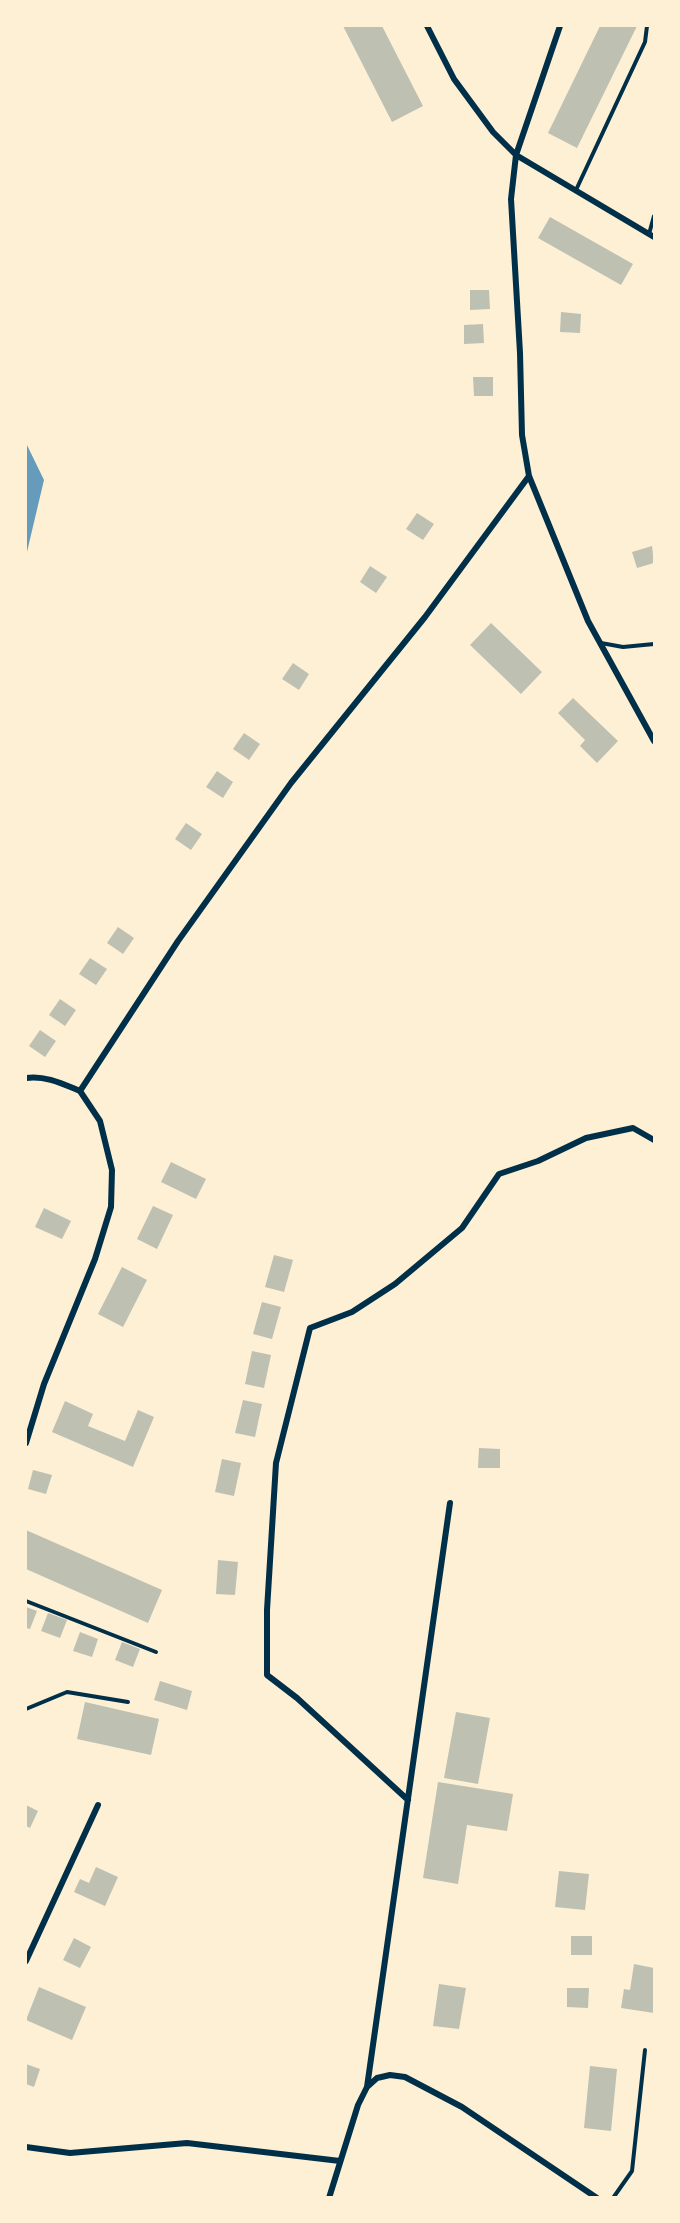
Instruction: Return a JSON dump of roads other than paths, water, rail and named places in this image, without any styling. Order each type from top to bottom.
[{"type":"street","points":[[427,26],[454,79],[492,132],[516,155],[652,235]]},
{"type":"street","points":[[560,26],[516,155],[511,199],[520,353],[522,435],[529,476],[588,621],[654,741]]},
{"type":"street","points":[[80,1091],[178,941],[291,783],[425,617],[529,476]]},
{"type":"street","points":[[26,1078],[36,1076],[80,1091],[100,1121],[112,1170],[111,1207],[95,1259],[44,1384],[26,1443]]},
{"type":"street","points":[[408,1800],[297,1698],[267,1675],[268,1599],[276,1463],[310,1328],[352,1312],[395,1284],[462,1228],[499,1174],[538,1161],[586,1138],[633,1128],[654,1140]]},
{"type":"street","points":[[329,2198],[358,2105],[367,2087],[450,1503]]},
{"type":"street","points":[[26,1961],[98,1805]]},
{"type":"street","points":[[367,2087],[377,2078],[384,2076],[405,2077],[462,2108],[597,2198]]},
{"type":"street","points":[[26,2147],[70,2152],[188,2143],[340,2161]]},
{"type":"lane","points":[[576,191],[645,42],[647,26]]},
{"type":"lane","points":[[652,235],[654,216]]},
{"type":"lane","points":[[600,643],[623,647],[654,644]]},
{"type":"lane","points":[[26,1601],[156,1652]]},
{"type":"lane","points":[[26,1709],[67,1692],[128,1702]]},
{"type":"lane","points":[[613,2198],[632,2170],[645,2050]]},
{"type":"water","points":[[26,443],[44,480],[26,556]]}]
